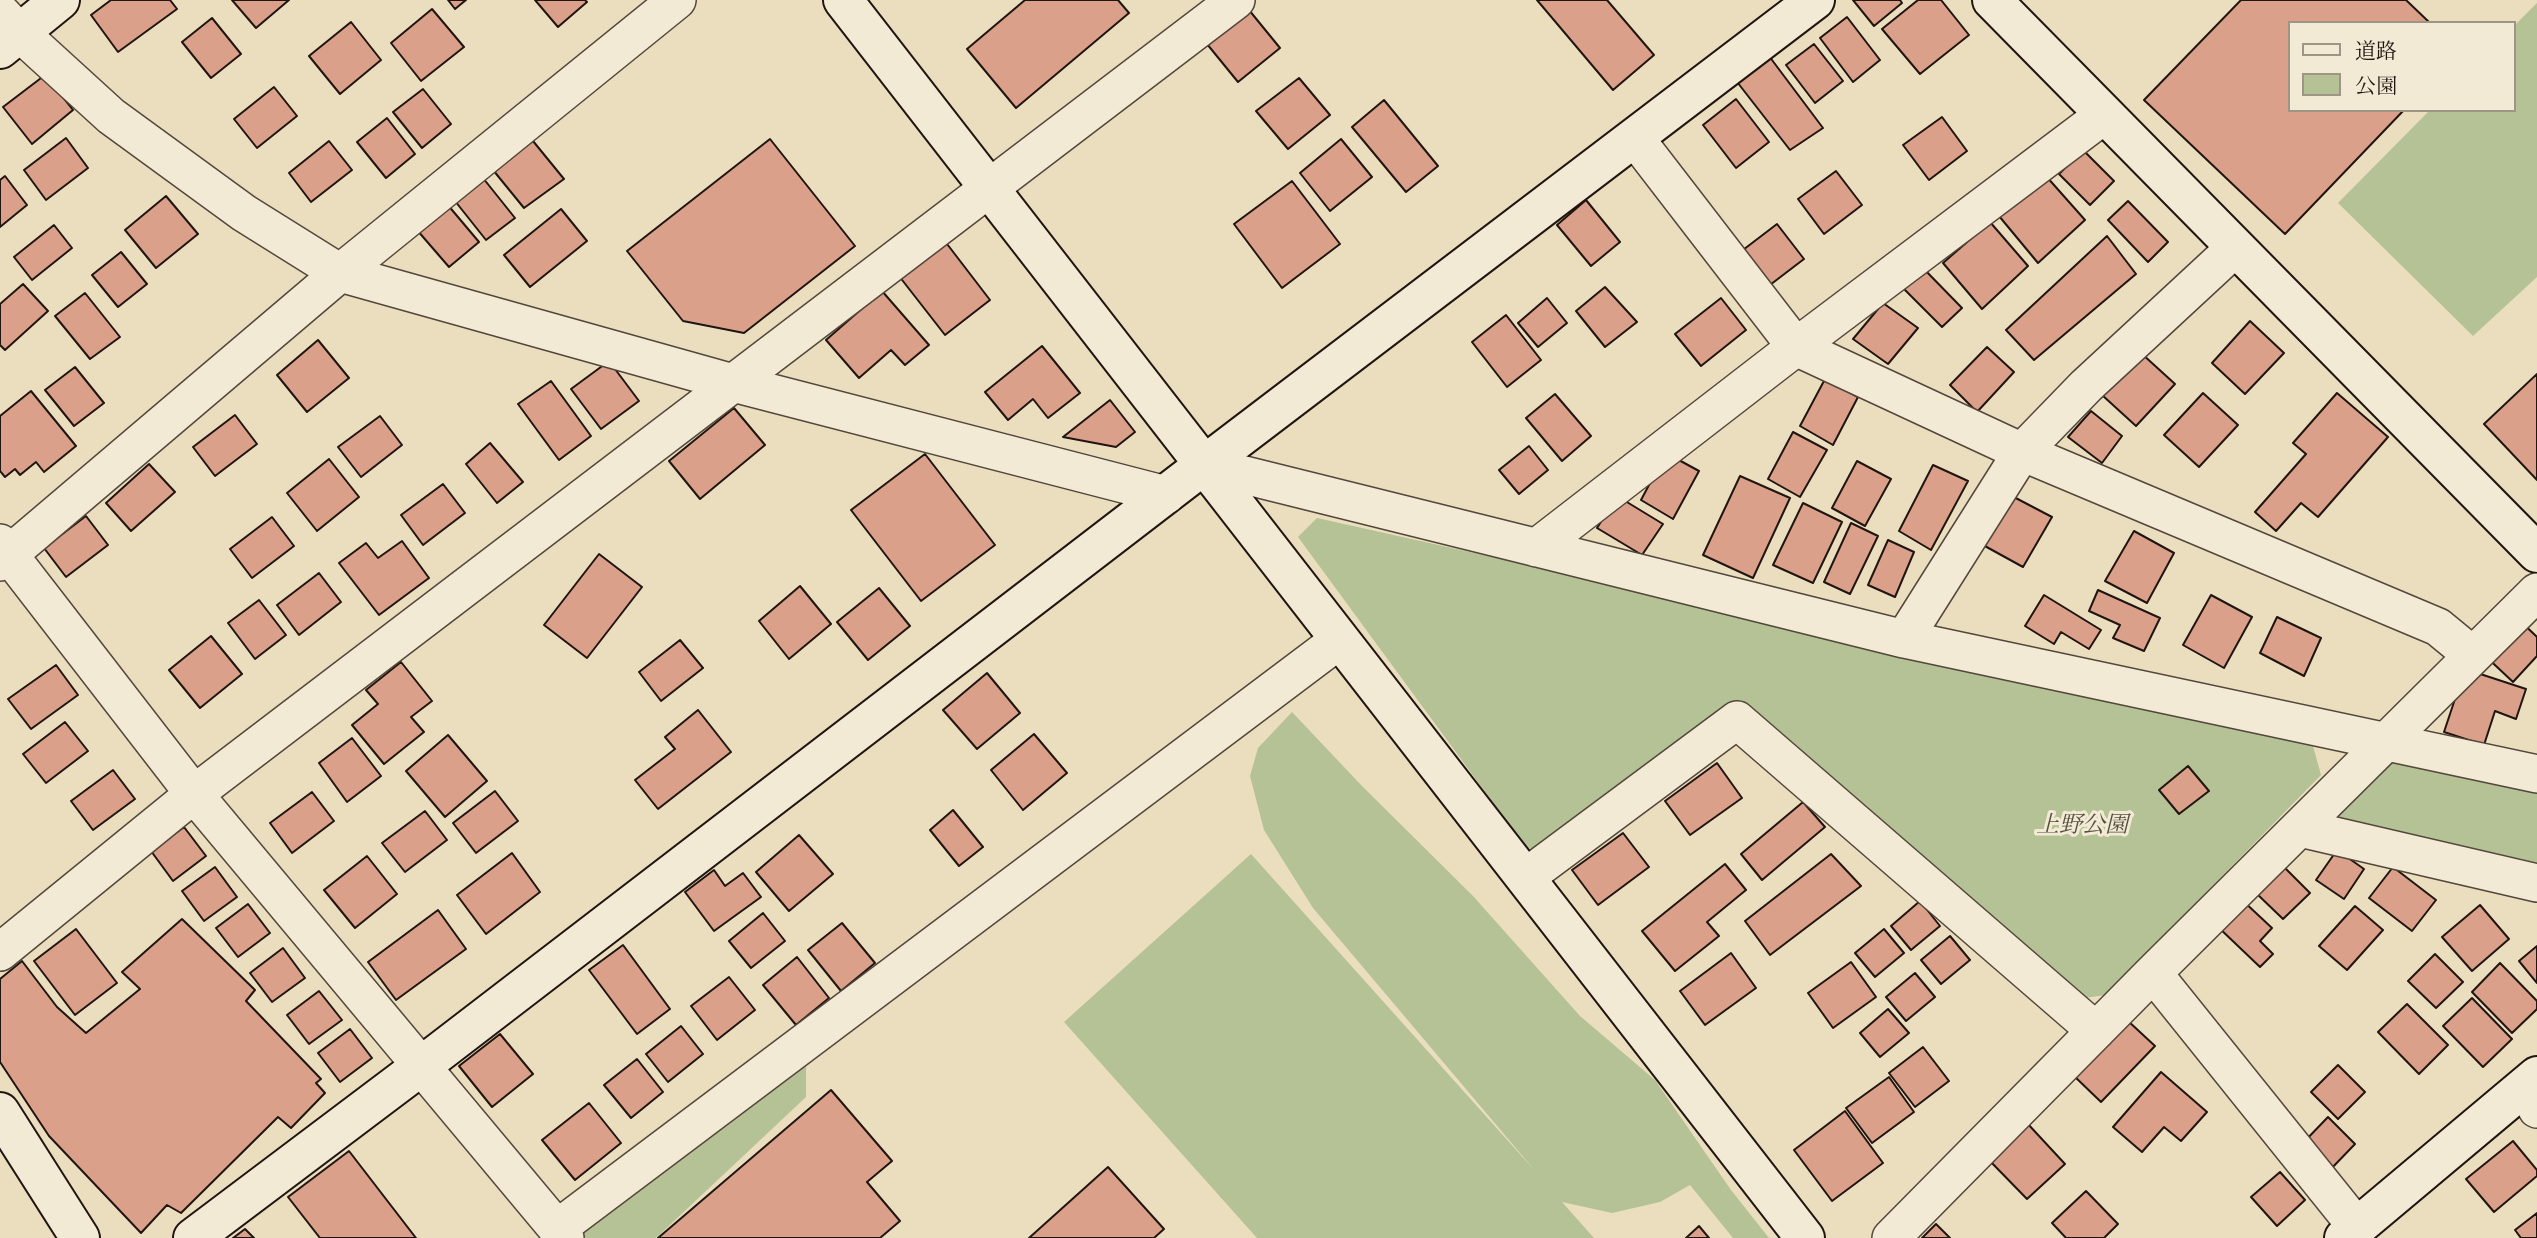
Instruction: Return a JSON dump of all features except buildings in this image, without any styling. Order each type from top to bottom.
[{"type":"street","points":[[60,0],[7,31],[111,116],[244,212],[340,273],[733,383],[1166,495]]},
{"type":"street","points":[[677,0],[340,273],[3,553],[194,793],[420,1067],[562,1233],[1338,640]]},
{"type":"street","points":[[843,0],[1805,1238]]},
{"type":"street","points":[[0,952],[194,793],[1236,0]]},
{"type":"street","points":[[193,1238],[1815,0]]},
{"type":"street","points":[[1992,0],[2537,553]]},
{"type":"street","points":[[1536,548],[1796,347],[2104,115]]},
{"type":"street","points":[[1635,138],[1796,347],[2022,452],[2438,627],[2472,655]]},
{"type":"street","points":[[1903,639],[2022,452],[2086,386],[2235,248]]},
{"type":"street","points":[[1204,465],[1903,639],[2537,774]]},
{"type":"street","points":[[1891,1238],[2153,973],[2537,592]]},
{"type":"street","points":[[1526,877],[1738,720],[2096,1031]]},
{"type":"street","points":[[2300,828],[2537,883]]},
{"type":"street","points":[[2153,973],[2351,1232],[2533,1090]]},
{"type":"street","points":[[0,1112],[80,1238]]},
{"type":"green space","points":[[2537,3],[2537,277],[2473,336],[2338,203],[2428,112],[2516,112],[2516,24]]},
{"type":"green space","name":"上野公園","points":[[1317,518],[2311,739],[2321,775],[2106,995],[2077,999],[1752,721],[1558,845],[1527,849],[1298,537]]},
{"type":"green space","points":[[1292,712],[1473,896],[1580,1016],[1655,1080],[1731,1190],[1769,1238],[1733,1238],[1690,1185],[1660,1202],[1612,1213],[1562,1202],[1594,1238],[1257,1238],[1064,1022],[1251,854],[1536,1172],[1313,908],[1264,830],[1250,776],[1258,748]]},
{"type":"green space","points":[[2390,756],[2537,787],[2537,866],[2338,817]]},
{"type":"green space","points":[[806,1041],[806,1097],[656,1238],[576,1238]]}]
